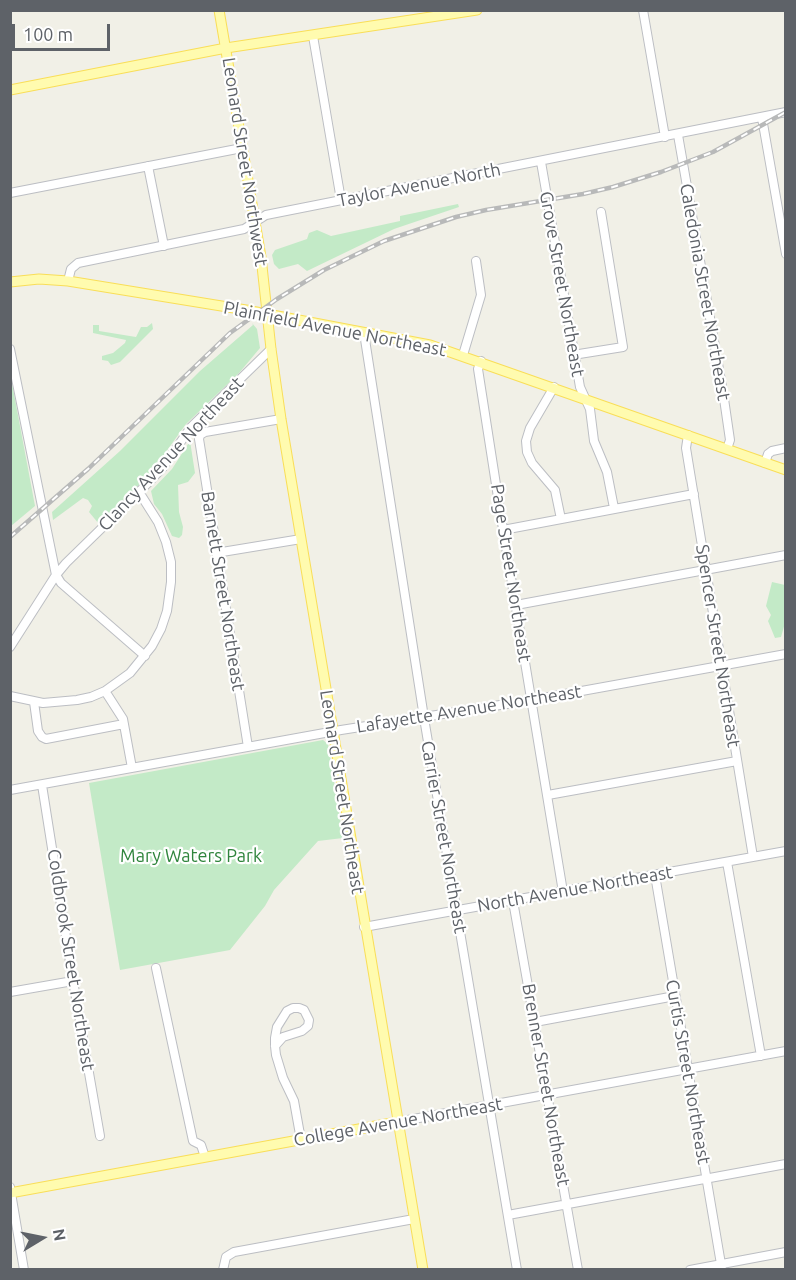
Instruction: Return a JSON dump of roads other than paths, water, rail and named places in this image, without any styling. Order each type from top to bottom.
[{"type":"main road","name":"Leonard Street Northwest","points":[[219,10],[255,222],[268,314]]},
{"type":"main road","points":[[10,90],[226,48],[477,10]]},
{"type":"main road","name":"Plainfield Avenue Northeast","points":[[10,282],[39,279],[68,281],[268,314],[430,345],[786,470]]},
{"type":"main road","name":"Leonard Street Northeast","points":[[268,314],[281,419],[364,927],[423,1269]]},
{"type":"main road","name":"College Avenue Northeast","points":[[11,1191],[397,1122]]},
{"type":"street","points":[[643,10],[665,138]]},
{"type":"street","points":[[313,36],[341,200]]},
{"type":"street","name":"Taylor Avenue North","points":[[68,281],[71,269],[78,263],[244,229],[266,215],[665,138],[786,112]]},
{"type":"street","points":[[762,118],[786,254]]},
{"type":"street","name":"Caledonia Street Northeast","points":[[678,135],[723,392],[730,440],[727,449]]},
{"type":"street","points":[[10,193],[242,148]]},
{"type":"street","name":"Grove Street Northeast","points":[[541,162],[579,387],[590,409],[594,441],[610,481],[614,508]]},
{"type":"street","points":[[148,166],[164,246]]},
{"type":"street","points":[[573,355],[623,347],[601,212]]},
{"type":"street","points":[[463,355],[481,295],[476,261]]},
{"type":"street","name":"Carrier Street Northeast","points":[[364,333],[424,717],[517,1269]]},
{"type":"street","points":[[10,349],[56,575],[61,583],[145,656]]},
{"type":"street","name":"Clancy Avenue Northeast","points":[[10,647],[66,563],[164,466],[191,427],[271,349]]},
{"type":"street","name":"Page Street Northeast","points":[[481,361],[478,369],[563,892]]},
{"type":"street","points":[[554,387],[530,428],[526,441],[527,452],[532,463],[555,490],[561,519]]},
{"type":"street","name":"Barnett Street Northeast","points":[[248,747],[199,445],[200,435],[281,419]]},
{"type":"street","name":"Spencer Street Northeast","points":[[688,435],[686,448],[753,857]]},
{"type":"street","points":[[765,463],[768,454],[772,451],[786,448]]},
{"type":"street","points":[[10,696],[34,702],[61,702],[77,700],[105,691],[130,673],[157,638],[164,620],[170,592],[169,552],[154,514],[139,492]]},
{"type":"street","points":[[503,530],[694,494]]},
{"type":"street","points":[[216,553],[301,539]]},
{"type":"street","points":[[516,604],[786,555]]},
{"type":"street","name":"Lafayette Avenue Northeast","points":[[10,790],[786,654]]},
{"type":"street","points":[[105,691],[124,724],[132,768]]},
{"type":"street","points":[[34,702],[38,731],[46,739],[124,724]]},
{"type":"street","points":[[548,795],[737,761]]},
{"type":"street","name":"Coldbrook Street Northeast","points":[[42,785],[100,1136]]},
{"type":"street","name":"North Avenue Northeast","points":[[364,927],[786,851]]},
{"type":"street","points":[[727,862],[760,1056]]},
{"type":"street","name":"Curtis Street Northeast","points":[[654,875],[721,1267]]},
{"type":"street","name":"Brenner Street Northeast","points":[[513,901],[578,1269]]},
{"type":"street","points":[[156,968],[193,1141],[201,1145],[205,1157]]},
{"type":"street","points":[[10,992],[73,981]]},
{"type":"street","points":[[535,1022],[675,996]]},
{"type":"street","points":[[275,1046],[283,1037],[302,1031],[308,1026],[309,1020],[304,1010],[299,1008],[287,1011],[277,1027],[275,1046],[284,1078],[294,1101],[301,1140]]},
{"type":"street","name":"College Avenue Northeast","points":[[397,1122],[786,1052]]},
{"type":"street","points":[[508,1215],[786,1164]]},
{"type":"street","points":[[11,1191],[24,1269]]},
{"type":"street","points":[[223,1269],[226,1257],[234,1252],[414,1219]]},
{"type":"street","points":[[690,1269],[721,1267],[786,1252]]},
{"type":"railway","points":[[10,537],[88,469],[230,333],[277,299],[324,270],[384,241],[456,217],[583,194],[661,172],[713,152],[786,112]]},
{"type":"park label","name":"Mary Waters Park","points":[[191,856]]}]
